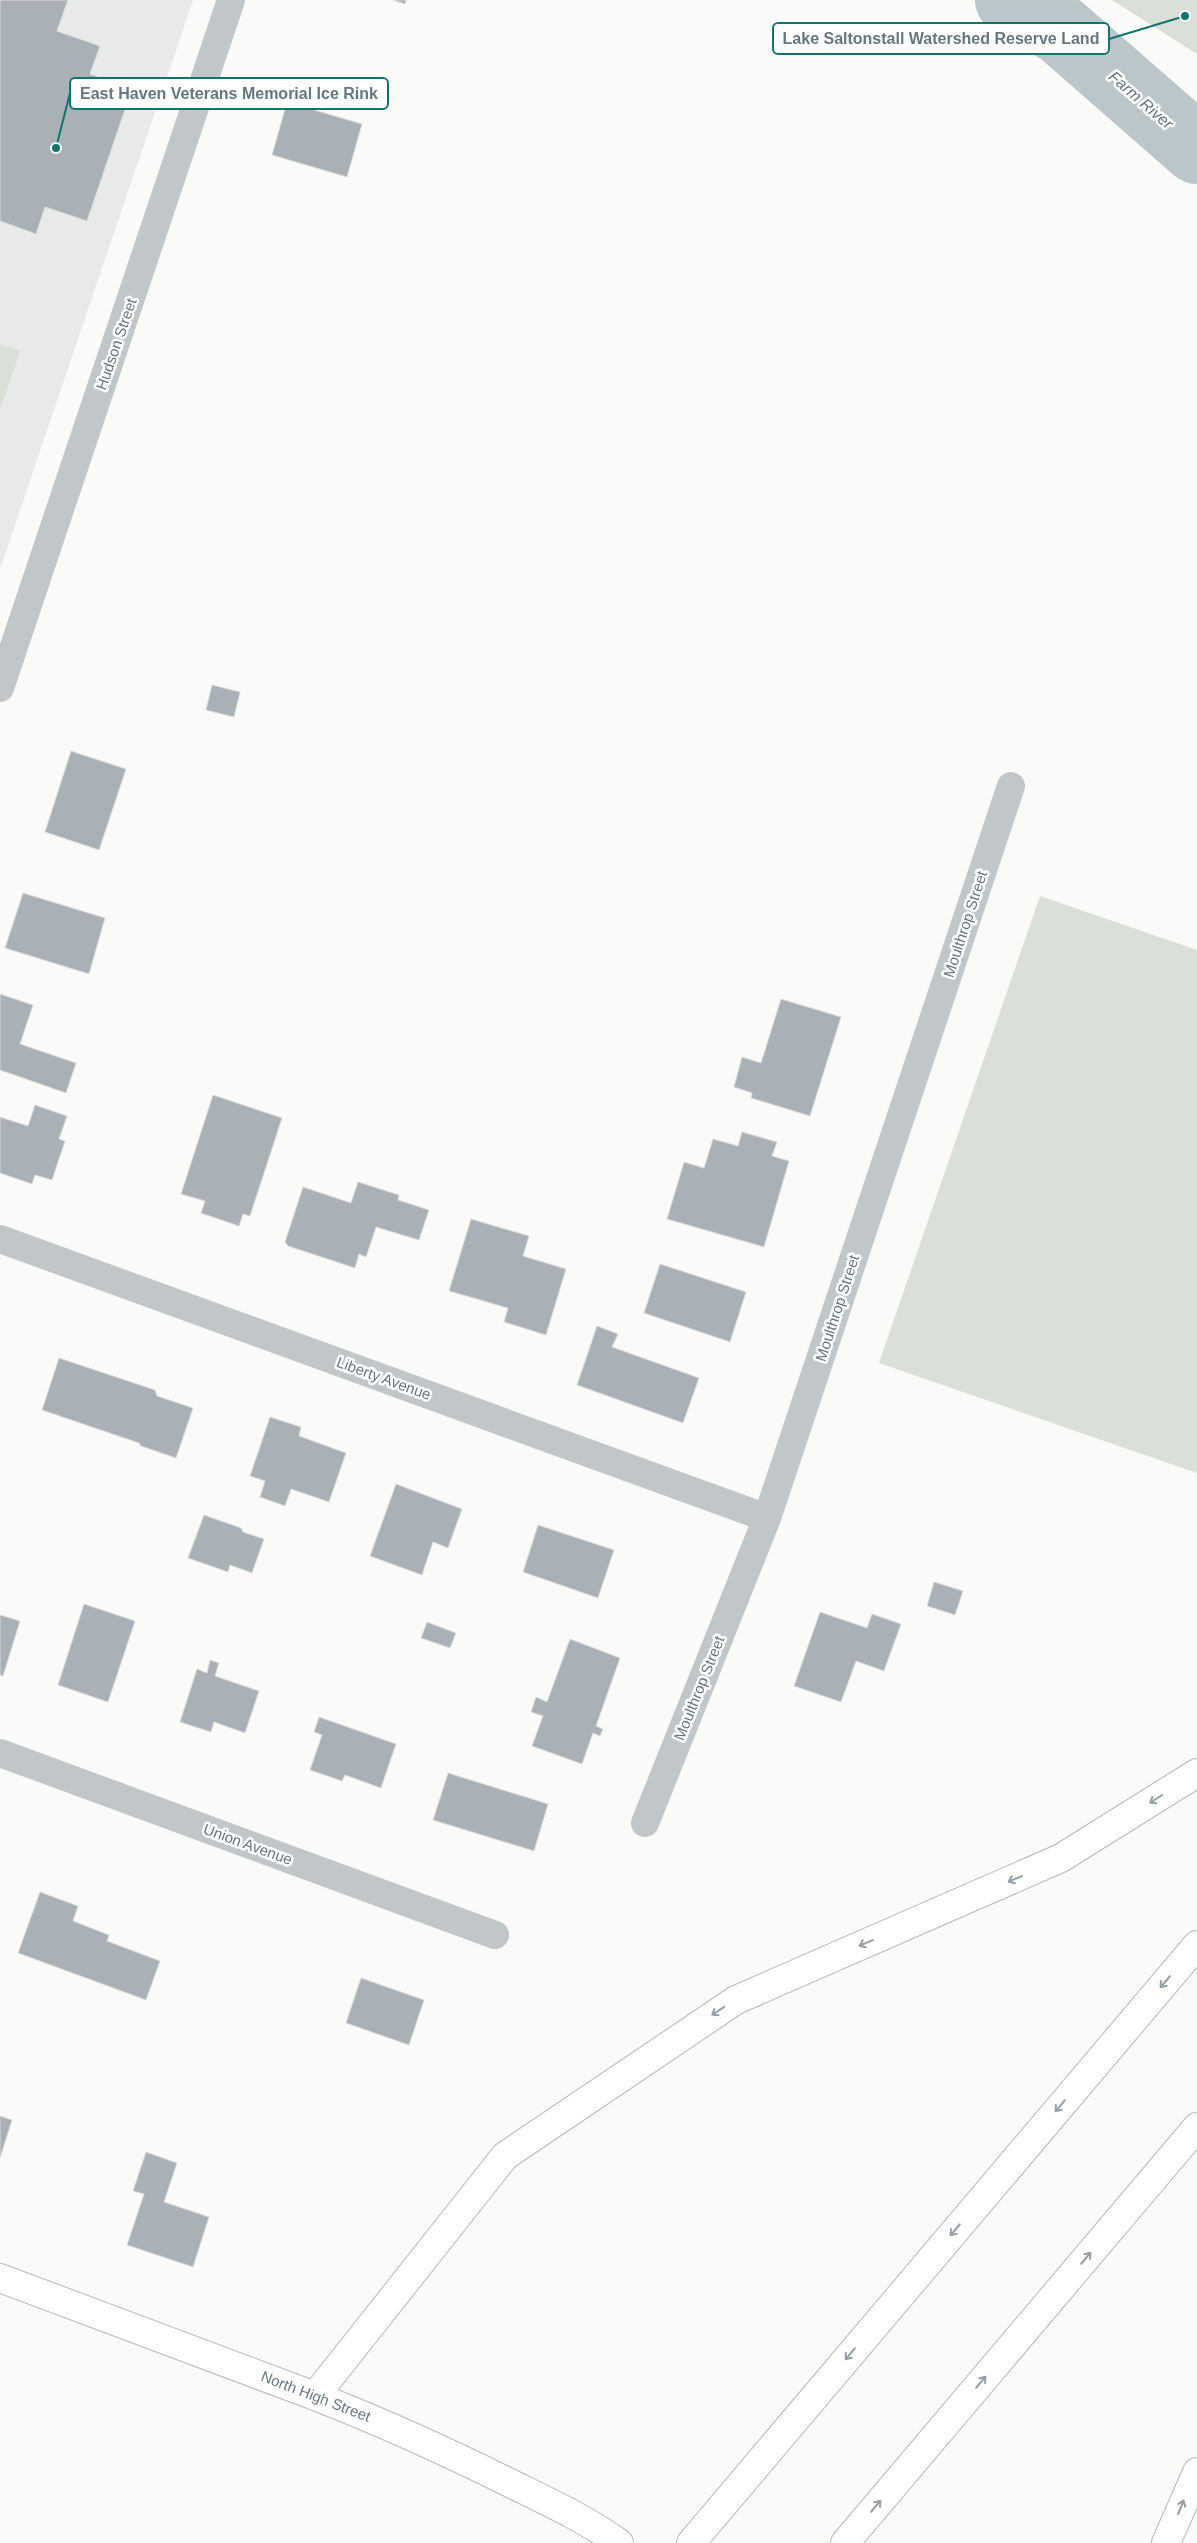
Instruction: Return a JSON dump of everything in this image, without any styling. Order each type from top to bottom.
[{"type":"main road","points":[[315,2396],[506,2156],[736,2000],[1061,1858],[1197,1773]]},
{"type":"main road","points":[[691,2543],[1197,1945]]},
{"type":"main road","points":[[845,2543],[1197,2127]]},
{"type":"main road","name":"North High Street","points":[[0,2278],[389,2425],[546,2501],[619,2543]]},
{"type":"main road","points":[[1166,2543],[1197,2472]]},
{"type":"street","name":"Hudson Street","points":[[0,688],[231,0]]},
{"type":"street","name":"Moulthrop Street","points":[[645,1823],[767,1518],[1011,786]]},
{"type":"street","name":"Liberty Avenue","points":[[0,1239],[767,1518]]},
{"type":"street","name":"Union Avenue","points":[[0,1752],[495,1935]]},
{"type":"shaded area","points":[[0,0],[193,0],[0,569]]},
{"type":"shaded area","points":[[1112,0],[1197,0],[1197,54]]},
{"type":"shaded area","points":[[0,344],[20,351],[0,409]]},
{"type":"shaded area","points":[[1040,896],[1197,950],[1197,1473],[879,1363]]},
{"type":"building","points":[[0,0],[68,0],[57,31],[100,46],[90,74],[132,89],[87,221],[45,207],[36,234],[0,221]]},
{"type":"building","points":[[393,0],[406,0],[405,4]]},
{"type":"building","points":[[287,102],[362,124],[347,177],[272,155]]},
{"type":"building","points":[[212,685],[240,692],[234,717],[206,710]]},
{"type":"building","points":[[71,751],[126,769],[99,850],[45,832]]},
{"type":"building","points":[[23,893],[105,918],[89,974],[5,948]]},
{"type":"building","points":[[0,994],[33,1005],[20,1044],[76,1063],[66,1093],[0,1070]]},
{"type":"building","points":[[781,999],[841,1017],[810,1116],[751,1098],[752,1093],[734,1087],[742,1057],[761,1063]]},
{"type":"building","points":[[213,1095],[282,1118],[250,1216],[243,1214],[239,1226],[201,1213],[205,1201],[181,1194]]},
{"type":"building","points":[[35,1105],[67,1116],[59,1139],[65,1141],[52,1180],[35,1175],[32,1184],[0,1173],[0,1117],[28,1126]]},
{"type":"building","points":[[742,1132],[777,1142],[772,1156],[789,1161],[764,1247],[667,1219],[684,1162],[704,1168],[713,1139],[738,1146]]},
{"type":"building","points":[[358,1182],[399,1195],[398,1200],[429,1210],[419,1240],[376,1227],[366,1257],[359,1254],[355,1268],[288,1246],[285,1242],[303,1187],[351,1203]]},
{"type":"building","points":[[471,1219],[529,1236],[523,1256],[566,1269],[546,1335],[504,1322],[508,1308],[449,1291]]},
{"type":"building","points":[[660,1264],[746,1292],[730,1342],[644,1313]]},
{"type":"building","points":[[597,1326],[618,1334],[612,1347],[699,1378],[683,1423],[577,1385]]},
{"type":"building","points":[[59,1358],[155,1390],[157,1396],[193,1408],[176,1458],[141,1446],[139,1443],[42,1410]]},
{"type":"building","points":[[270,1417],[301,1427],[299,1436],[346,1453],[329,1502],[291,1489],[285,1506],[260,1497],[265,1481],[250,1476]]},
{"type":"building","points":[[396,1484],[462,1509],[448,1548],[433,1542],[422,1575],[370,1556]]},
{"type":"building","points":[[204,1515],[241,1528],[243,1532],[264,1539],[252,1573],[230,1565],[228,1572],[188,1558]]},
{"type":"building","points":[[538,1525],[614,1550],[598,1598],[523,1572]]},
{"type":"building","points":[[934,1582],[963,1591],[955,1615],[927,1606]]},
{"type":"building","points":[[84,1604],[135,1621],[108,1702],[58,1685]]},
{"type":"building","points":[[820,1612],[867,1628],[872,1614],[901,1624],[884,1671],[856,1661],[841,1702],[794,1686]]},
{"type":"building","points":[[0,1615],[20,1621],[3,1676],[0,1675]]},
{"type":"building","points":[[427,1622],[456,1633],[450,1648],[421,1638]]},
{"type":"building","points":[[570,1639],[620,1658],[596,1726],[603,1729],[600,1736],[593,1733],[582,1764],[532,1746],[543,1716],[531,1712],[536,1697],[547,1702]]},
{"type":"building","points":[[210,1660],[219,1663],[215,1676],[259,1691],[245,1733],[214,1722],[211,1732],[180,1722],[197,1669],[207,1673]]},
{"type":"building","points":[[319,1717],[396,1744],[381,1788],[345,1775],[342,1781],[310,1770],[322,1735],[314,1732]]},
{"type":"building","points":[[448,1773],[548,1804],[534,1851],[433,1820]]},
{"type":"building","points":[[40,1892],[78,1906],[73,1921],[109,1935],[107,1941],[160,1961],[146,2000],[18,1953]]},
{"type":"building","points":[[361,1978],[424,2000],[409,2045],[346,2023]]},
{"type":"building","points":[[0,2116],[12,2120],[0,2158]]},
{"type":"building","points":[[146,2152],[177,2163],[164,2202],[209,2217],[193,2267],[127,2245],[144,2194],[133,2191]]},
{"type":"waterway","name":"Farm River","points":[[1010,0],[1061,30],[1197,149]]},
{"type":"place","name":"Lake Saltonstall Watershed Reserve Land","points":[[1185,16]]},
{"type":"place","name":"East Haven Veterans Memorial Ice Rink","points":[[56,148]]}]
